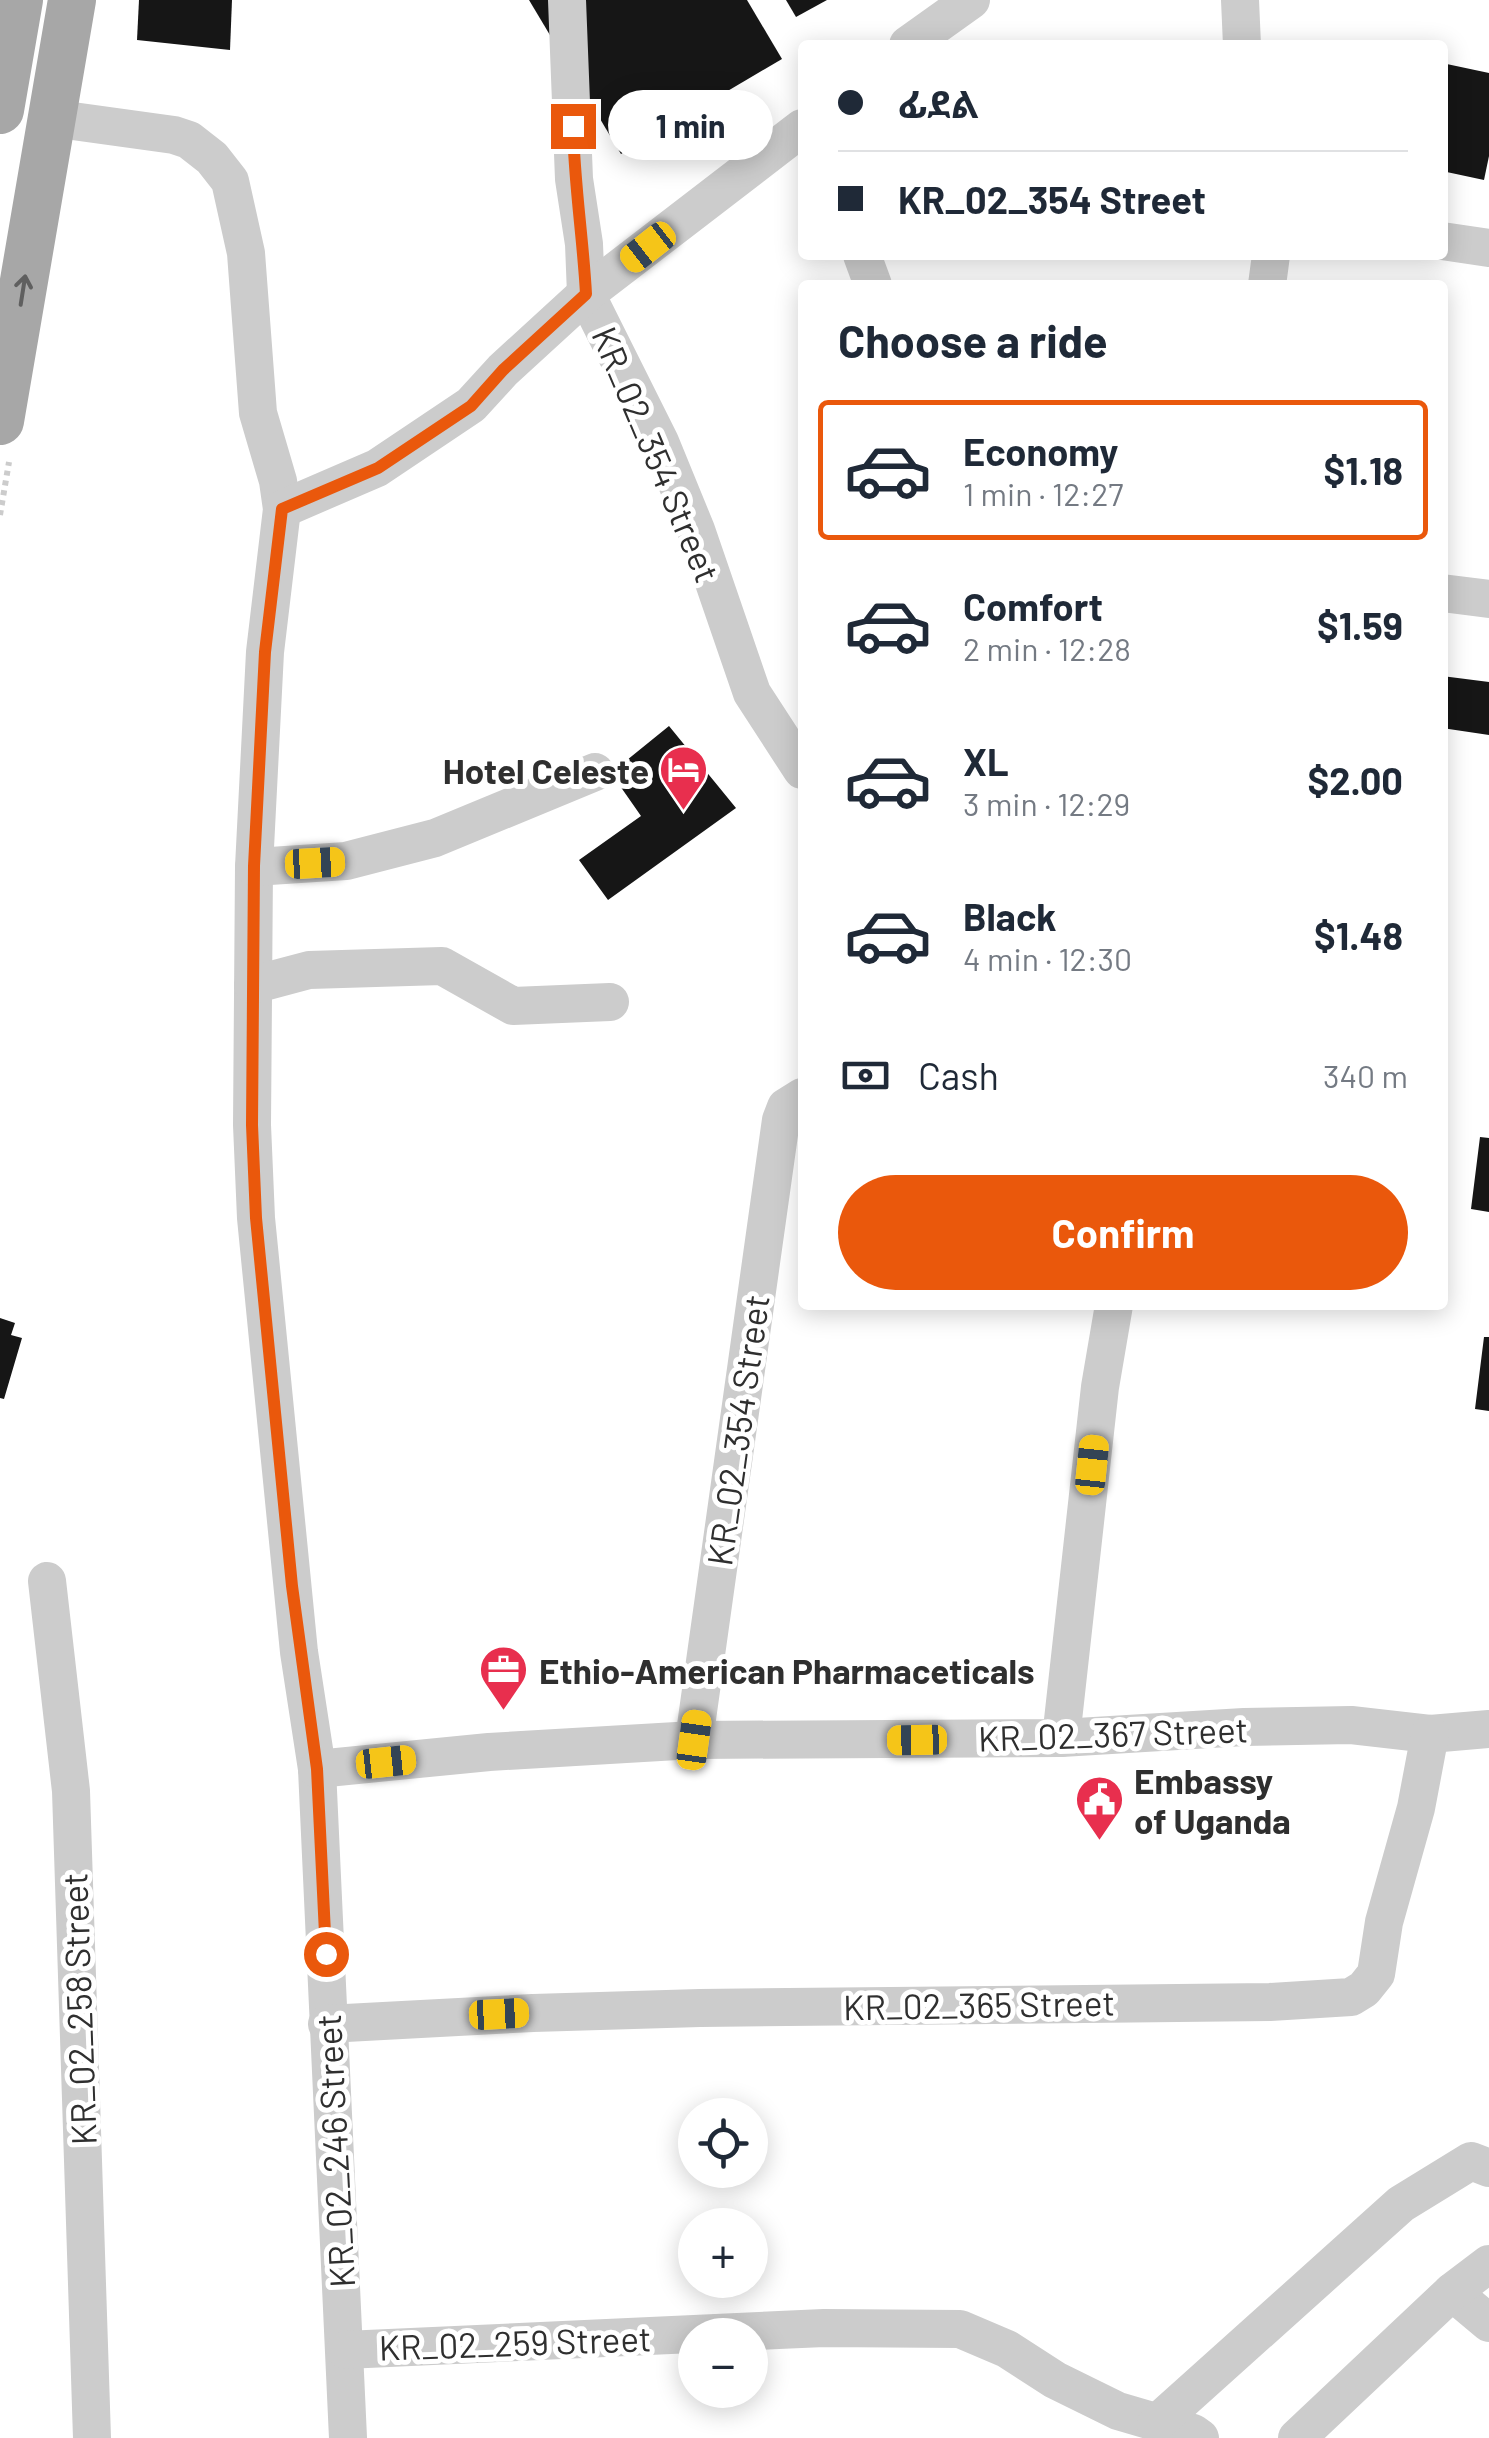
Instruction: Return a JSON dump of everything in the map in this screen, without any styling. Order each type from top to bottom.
[{"type":"main road","points":[[0,110],[19,0]]},
{"type":"main road","points":[[0,421],[72,0]]},
{"type":"street","name":"KR_02_354 Street","points":[[566,0],[574,179],[584,244],[586,294],[660,442],[696,530],[752,693],[798,764]]},
{"type":"street","points":[[915,40],[971,0]]},
{"type":"street","points":[[1240,0],[1242,40]]},
{"type":"street","name":"KR_02_246 Street","points":[[51,118],[174,135],[189,140],[223,168],[230,181],[246,253],[258,413],[282,509],[265,652],[254,866],[252,1125],[256,1218],[299,1652],[317,1769],[348,2438]]},
{"type":"street","points":[[282,509],[378,468],[471,406],[503,370],[586,294],[798,131]]},
{"type":"street","points":[[1448,242],[1489,248]]},
{"type":"street","points":[[1448,594],[1489,599]]},
{"type":"street","points":[[254,866],[346,861],[435,838],[595,772]]},
{"type":"street","points":[[253,984],[310,970],[442,966],[513,1006],[610,1002]]},
{"type":"street","name":"KR_02_354 Street","points":[[694,1740],[792,1108]]},
{"type":"street","points":[[1061,1738],[1100,1387],[1113,1310]]},
{"type":"street","name":"KR_02_258 Street","points":[[47,1581],[71,1791],[92,2438]]},
{"type":"street","name":"KR_02_367 Street","points":[[317,1769],[489,1752],[694,1740],[1061,1738],[1351,1725],[1430,1734],[1489,1729]]},
{"type":"street","name":"KR_02_365 Street","points":[[327,2024],[552,2012],[1270,2002],[1351,1996],[1364,1989],[1376,1974],[1384,1922],[1416,1808],[1430,1734]]},
{"type":"street","points":[[1156,2424],[1401,2204],[1470,2161],[1489,2168]]},
{"type":"street","points":[[1297,2438],[1452,2292],[1489,2264]]},
{"type":"street","points":[[1452,2292],[1489,2323]]},
{"type":"street","name":"KR_02_259 Street","points":[[345,2350],[824,2328],[960,2329],[1007,2349],[1055,2380],[1118,2411],[1200,2438]]},
{"type":"building","points":[[139,0],[232,0],[230,50],[137,40]]},
{"type":"building","points":[[529,0],[747,0],[782,59],[621,154]]},
{"type":"building","points":[[786,0],[827,0],[796,17]]},
{"type":"building","points":[[1448,64],[1489,73],[1489,156],[1484,180],[1448,172]]},
{"type":"building","points":[[1448,677],[1489,682],[1489,735],[1448,729]]},
{"type":"building","name":"Hotel Celeste","points":[[669,726],[736,808],[608,900],[579,860],[641,816],[611,773]]},
{"type":"building","points":[[1480,1137],[1489,1138],[1489,1212],[1471,1209]]},
{"type":"building","points":[[0,1318],[15,1323],[11,1335],[22,1338],[4,1399],[0,1398]]},
{"type":"building","points":[[1484,1337],[1489,1337],[1489,1411],[1475,1409]]},
{"type":"place","name":"Hotel Celeste","points":[[684,812]]},
{"type":"place","name":"Ethio-American Pharmaceticals","points":[[504,1712]]},
{"type":"place","name":"Embassy of Uganda","points":[[1099,1842]]},
{"type":"route","points":[[326,1954],[317,1769],[292,1586],[256,1218],[252,1125],[254,866],[265,652],[282,509],[378,468],[471,406],[503,370],[586,294],[584,244],[574,179],[573,126]]}]
